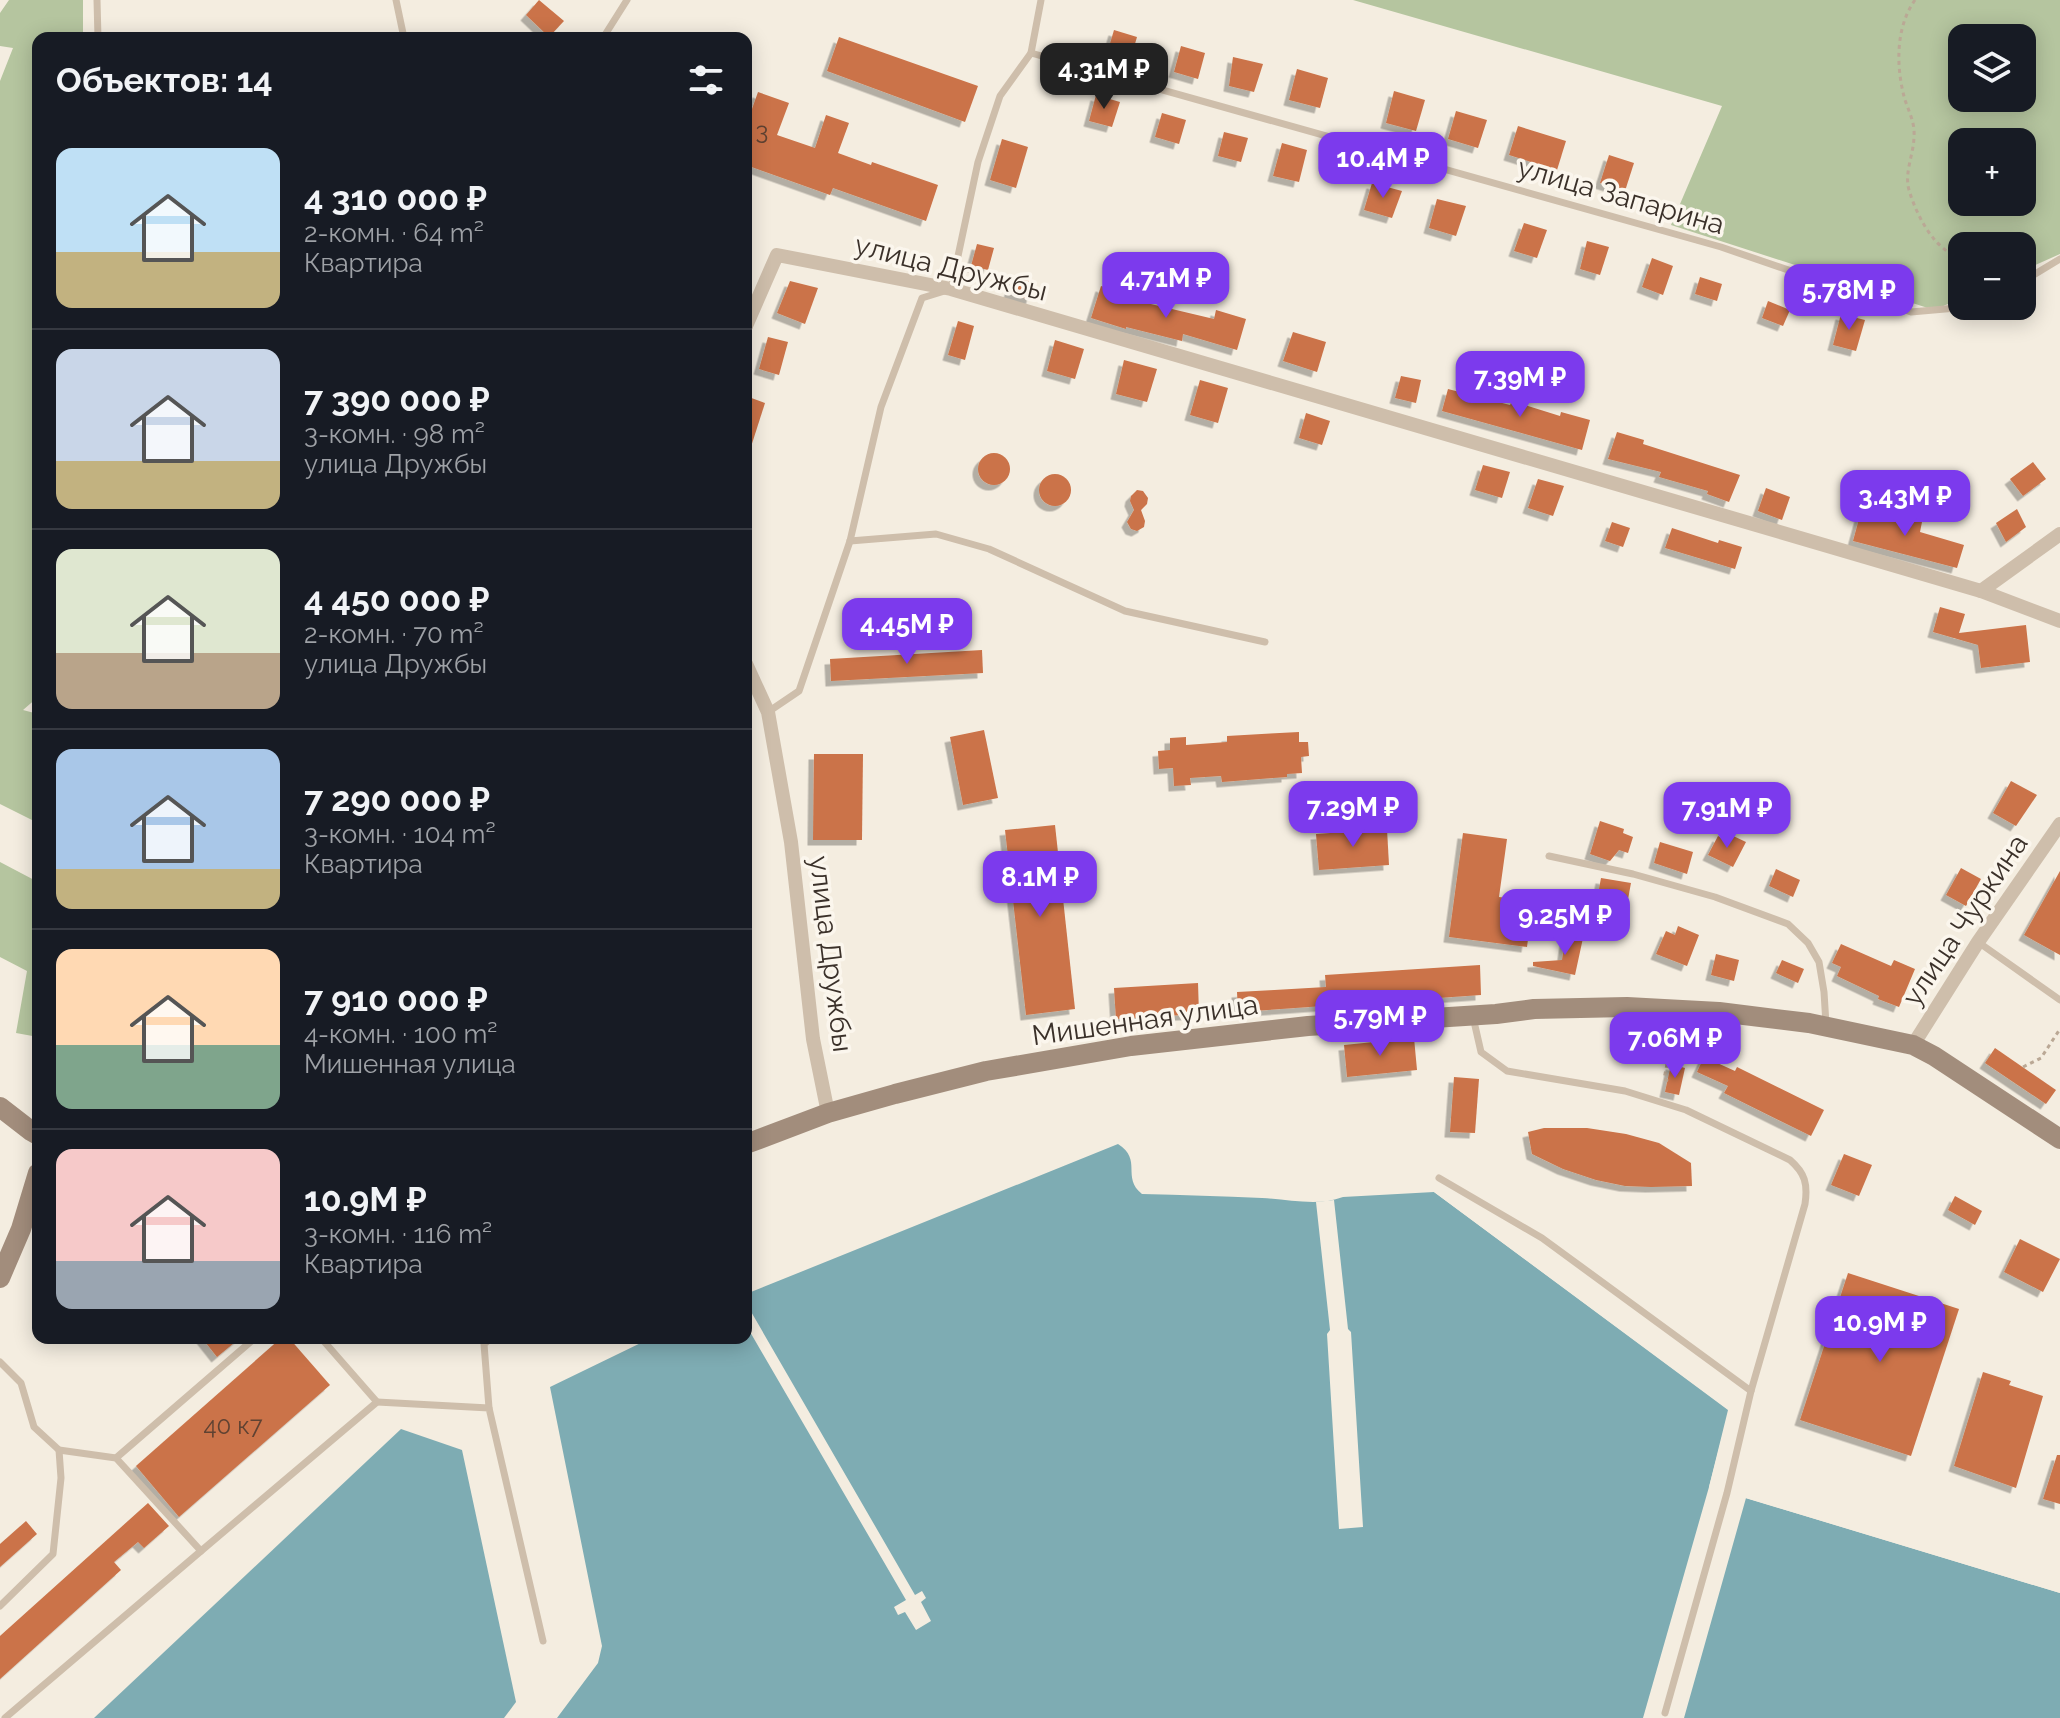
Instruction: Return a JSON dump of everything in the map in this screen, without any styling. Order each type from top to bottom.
[{"type":"main road","name":"Мишенная улица","points":[[752,1142],[828,1113],[986,1071],[1131,1046],[1308,1026],[1534,1009],[1642,1008],[1719,1012],[1826,1026],[1913,1045],[2060,1139]]},
{"type":"main road","points":[[0,1107],[32,1132]]},
{"type":"main road","points":[[0,1278],[21,1229],[32,1193]]},
{"type":"street","name":"улица Дружбы","points":[[752,312],[777,255],[951,289],[1981,591],[2060,621]]},
{"type":"street","points":[[1981,591],[2060,534]]},
{"type":"street","name":"улица Дружбы","points":[[752,677],[768,712],[791,842],[813,1039],[828,1113]]},
{"type":"street","name":"улица Чуркина","points":[[1913,1045],[1978,942],[2060,824]]},
{"type":"lane","points":[[97,0],[98,32]]},
{"type":"lane","points":[[396,0],[403,32]]},
{"type":"lane","points":[[607,32],[627,0]]},
{"type":"lane","points":[[768,712],[799,691],[850,541],[881,407],[922,298],[951,289],[978,162],[1000,96],[1031,53],[1041,0]]},
{"type":"lane","name":"улица Запарина","points":[[1031,53],[1721,247],[1911,312],[1948,309]]},
{"type":"lane","points":[[2036,274],[2060,259]]},
{"type":"lane","points":[[850,541],[936,534],[989,549],[1125,611],[1265,642]]},
{"type":"lane","points":[[1549,856],[1633,874],[1715,897],[1788,924],[1808,943],[1819,962],[1826,1026]]},
{"type":"lane","points":[[1978,942],[2060,1000]]},
{"type":"lane","points":[[1472,1015],[1481,1052],[1507,1071],[1625,1091],[1686,1110],[1790,1160],[1803,1174],[1807,1186],[1805,1204],[1751,1391],[1727,1493],[1665,1713]]},
{"type":"lane","points":[[1439,1178],[1542,1238],[1751,1391]]},
{"type":"lane","points":[[116,1458],[248,1344]]},
{"type":"lane","points":[[326,1344],[377,1402]]},
{"type":"lane","points":[[484,1344],[489,1408],[543,1641]]},
{"type":"lane","points":[[0,1362],[21,1383],[34,1427],[59,1450],[116,1458],[201,1551]]},
{"type":"lane","points":[[5,1718],[377,1402],[489,1408]]},
{"type":"lane","points":[[0,1606],[53,1554],[61,1478],[59,1450]]},
{"type":"path","points":[[1915,0],[1903,20],[1900,61],[1902,85],[1914,131],[1909,190],[1934,239],[1948,251]]},
{"type":"path","points":[[1668,1081],[1664,1079],[1670,1049],[1686,1046],[1689,1025]]},
{"type":"path","points":[[2023,1067],[2041,1058],[2060,1029]]},
{"type":"green space","points":[[9,0],[83,0],[83,32],[32,32],[32,702],[23,710],[32,712],[32,820],[0,804],[0,81],[13,48],[0,46],[0,13]]},
{"type":"green space","points":[[1353,0],[2060,0],[2060,254],[2036,265],[2036,232],[1948,232],[1948,304],[1934,310],[1671,225],[1722,106]]},
{"type":"green space","points":[[0,862],[32,879],[32,1036],[16,1033],[27,971],[0,957]]},
{"type":"water","points":[[1118,1144],[1129,1156],[1133,1181],[1142,1194],[1313,1202],[1343,1197],[1434,1192],[1729,1410],[1709,1487],[2060,1593],[2060,1718],[557,1718],[598,1663],[602,1646],[550,1387],[639,1344],[752,1344],[752,1335],[906,1600],[894,1607],[898,1615],[905,1612],[916,1630],[931,1621],[921,1602],[926,1598],[922,1591],[915,1595],[752,1313],[752,1292]]},
{"type":"water","points":[[401,1429],[462,1450],[516,1702],[504,1718],[94,1718]]},
{"type":"pier","points":[[1435,1188],[1732,1407],[1713,1485],[2060,1589],[2060,1593],[1746,1498],[1684,1718],[1643,1718],[1728,1410],[1434,1192]]},
{"type":"pier","points":[[1334,1200],[1348,1329],[1351,1332],[1363,1527],[1339,1529],[1327,1334],[1330,1330],[1316,1202]]},
{"type":"building","points":[[539,0],[564,21],[554,32],[544,32],[526,15]]},
{"type":"building","points":[[1114,30],[1137,37],[1129,64],[1106,57]]},
{"type":"building","points":[[839,37],[978,86],[965,122],[827,71]]},
{"type":"building","points":[[1181,46],[1205,53],[1198,79],[1174,72]]},
{"type":"building","points":[[1233,57],[1263,64],[1254,92],[1229,86]]},
{"type":"building","points":[[1297,69],[1328,78],[1320,108],[1289,100]]},
{"type":"building","points":[[1394,91],[1425,100],[1416,131],[1386,123]]},
{"type":"building","points":[[758,92],[789,103],[777,135],[815,148],[826,115],[849,123],[838,153],[938,185],[926,221],[833,188],[830,195],[752,167],[752,109]]},
{"type":"building","points":[[1096,95],[1120,102],[1112,127],[1089,121]]},
{"type":"building","points":[[1456,111],[1487,120],[1478,148],[1448,139]]},
{"type":"building","points":[[1162,113],[1186,120],[1179,144],[1155,137]]},
{"type":"building","points":[[1518,126],[1566,141],[1557,170],[1509,155]]},
{"type":"building","points":[[1224,132],[1248,138],[1241,162],[1218,156]]},
{"type":"building","points":[[1002,139],[1028,147],[1016,188],[990,180]]},
{"type":"building","points":[[1282,143],[1307,150],[1299,182],[1273,176]]},
{"type":"building","points":[[1609,155],[1634,163],[1625,191],[1600,183]]},
{"type":"building","points":[[1372,183],[1402,191],[1392,218],[1364,210]]},
{"type":"building","points":[[1437,199],[1466,206],[1456,236],[1429,228]]},
{"type":"building","points":[[1524,223],[1547,230],[1537,258],[1514,251]]},
{"type":"building","points":[[1587,241],[1609,247],[1600,275],[1580,269]]},
{"type":"building","points":[[977,244],[994,248],[988,270],[971,266]]},
{"type":"building","points":[[1652,258],[1673,266],[1663,295],[1642,287]]},
{"type":"building","points":[[1014,276],[1036,283],[1031,300],[1009,293]]},
{"type":"building","points":[[1700,277],[1722,284],[1717,301],[1695,294]]},
{"type":"building","points":[[790,281],[818,288],[805,324],[777,313]]},
{"type":"building","points":[[1101,286],[1135,296],[1134,300],[1214,319],[1216,310],[1246,319],[1237,350],[1183,334],[1182,341],[1091,318]]},
{"type":"building","points":[[1768,301],[1790,310],[1783,326],[1762,318]]},
{"type":"building","points":[[1841,314],[1865,320],[1856,351],[1833,345]]},
{"type":"building","points":[[958,321],[974,326],[965,360],[948,355]]},
{"type":"building","points":[[1293,332],[1326,342],[1317,372],[1283,361]]},
{"type":"building","points":[[768,337],[788,342],[779,375],[759,369]]},
{"type":"building","points":[[1055,340],[1084,349],[1075,379],[1047,371]]},
{"type":"building","points":[[1124,360],[1157,369],[1147,402],[1116,394]]},
{"type":"building","points":[[1401,376],[1421,380],[1416,403],[1395,398]]},
{"type":"building","points":[[1200,380],[1228,388],[1218,423],[1190,415]]},
{"type":"building","points":[[1448,389],[1510,405],[1512,401],[1560,416],[1561,412],[1590,420],[1582,450],[1442,411]]},
{"type":"building","points":[[752,398],[765,403],[752,444]]},
{"type":"building","points":[[1306,413],[1330,421],[1322,445],[1299,438]]},
{"type":"building","points":[[1617,432],[1644,440],[1643,444],[1740,475],[1729,502],[1707,494],[1708,491],[1659,477],[1661,472],[1608,459]]},
{"type":"building","points":[[994,453],[1005,458],[1010,469],[1005,480],[994,485],[983,480],[978,469],[983,458]]},
{"type":"building","points":[[2033,462],[2046,479],[2023,496],[2010,479]]},
{"type":"building","points":[[1483,465],[1510,472],[1502,498],[1475,490]]},
{"type":"building","points":[[1055,474],[1066,479],[1071,490],[1066,501],[1055,506],[1044,501],[1039,490],[1044,479]]},
{"type":"building","points":[[1538,479],[1564,486],[1553,516],[1528,508]]},
{"type":"building","points":[[1766,488],[1790,497],[1782,520],[1758,511]]},
{"type":"building","points":[[1137,490],[1143,491],[1148,498],[1141,510],[1144,527],[1137,531],[1131,529],[1127,522],[1134,510],[1131,496]]},
{"type":"building","points":[[1862,508],[1922,522],[1920,532],[1964,545],[1957,568],[1853,541]]},
{"type":"building","points":[[2017,509],[2026,527],[2006,542],[1996,523]]},
{"type":"building","points":[[1612,522],[1630,528],[1623,547],[1605,541]]},
{"type":"building","points":[[1672,528],[1718,543],[1719,540],[1742,547],[1735,569],[1665,548]]},
{"type":"building","points":[[1940,607],[1965,614],[1959,633],[2026,625],[2030,662],[1981,668],[1978,645],[1933,632]]},
{"type":"building","points":[[982,650],[983,673],[831,681],[830,659]]},
{"type":"building","points":[[984,730],[998,798],[963,805],[950,737]]},
{"type":"building","points":[[1299,732],[1299,742],[1308,742],[1309,756],[1301,757],[1302,773],[1287,774],[1287,777],[1222,782],[1221,776],[1190,778],[1191,785],[1174,786],[1173,768],[1159,769],[1158,751],[1170,750],[1170,738],[1186,737],[1186,745],[1227,742],[1227,736]]},
{"type":"building","points":[[814,754],[863,754],[862,840],[813,840]]},
{"type":"building","points":[[2011,781],[2037,795],[2016,826],[1993,813]]},
{"type":"building","points":[[1600,821],[1624,829],[1623,833],[1633,837],[1628,853],[1619,850],[1610,861],[1590,854]]},
{"type":"building","points":[[1055,825],[1075,1009],[1026,1015],[1005,830]]},
{"type":"building","points":[[1387,829],[1389,865],[1319,870],[1316,834]]},
{"type":"building","points":[[1463,833],[1507,839],[1499,897],[1533,901],[1527,947],[1449,937]]},
{"type":"building","points":[[1729,834],[1746,842],[1733,867],[1708,855],[1718,836],[1726,840]]},
{"type":"building","points":[[1660,842],[1693,852],[1687,874],[1654,863]]},
{"type":"building","points":[[1961,868],[1981,879],[1966,906],[1946,895]]},
{"type":"building","points":[[1776,869],[1800,880],[1793,897],[1769,886]]},
{"type":"building","points":[[2060,871],[2060,955],[2024,935]]},
{"type":"building","points":[[1601,878],[1631,883],[1624,921],[1594,916]]},
{"type":"building","points":[[1678,926],[1699,935],[1687,966],[1656,954],[1666,931],[1675,935]]},
{"type":"building","points":[[1566,934],[1583,938],[1575,975],[1533,966],[1533,962],[1562,960]]},
{"type":"building","points":[[1841,944],[1891,966],[1894,960],[1915,969],[1899,1007],[1837,976],[1841,967],[1832,963]]},
{"type":"building","points":[[1716,954],[1739,960],[1734,981],[1711,975]]},
{"type":"building","points":[[1782,960],[1804,969],[1798,983],[1776,973]]},
{"type":"building","points":[[1480,965],[1481,995],[1238,1012],[1237,992],[1326,987],[1325,975]]},
{"type":"building","points":[[1198,983],[1199,1014],[1116,1019],[1114,988]]},
{"type":"building","points":[[1414,1038],[1417,1070],[1347,1077],[1344,1045]]},
{"type":"building","points":[[1995,1048],[2056,1090],[2046,1104],[1985,1063]]},
{"type":"building","points":[[1704,1057],[1735,1071],[1737,1067],[1824,1110],[1811,1136],[1724,1093],[1728,1086],[1697,1072]]},
{"type":"building","points":[[1671,1064],[1685,1068],[1679,1095],[1665,1092]]},
{"type":"building","points":[[1454,1077],[1479,1079],[1475,1133],[1450,1132]]},
{"type":"building","points":[[1544,1128],[1587,1128],[1659,1143],[1691,1163],[1692,1186],[1625,1186],[1563,1169],[1532,1154],[1528,1132]]},
{"type":"building","points":[[1844,1154],[1872,1165],[1859,1196],[1831,1185]]},
{"type":"building","points":[[1955,1196],[1982,1211],[1975,1225],[1948,1210]]},
{"type":"building","points":[[2020,1239],[2060,1259],[2043,1292],[2004,1272]]},
{"type":"building","points":[[1848,1273],[1959,1309],[1911,1456],[1800,1420]]},
{"type":"building","points":[[207,1344],[233,1344],[217,1357]]},
{"type":"building","points":[[274,1344],[294,1344],[330,1385],[179,1517],[136,1466]]},
{"type":"building","points":[[1983,1372],[2011,1381],[2009,1385],[2043,1396],[2016,1488],[1954,1466]]},
{"type":"building","points":[[2057,1455],[2060,1455],[2060,1504],[2043,1499]]},
{"type":"building","points":[[148,1503],[169,1526],[144,1548],[138,1542],[114,1562],[121,1570],[0,1679],[0,1636]]},
{"type":"building","points":[[26,1521],[37,1534],[0,1567],[0,1544]]}]
